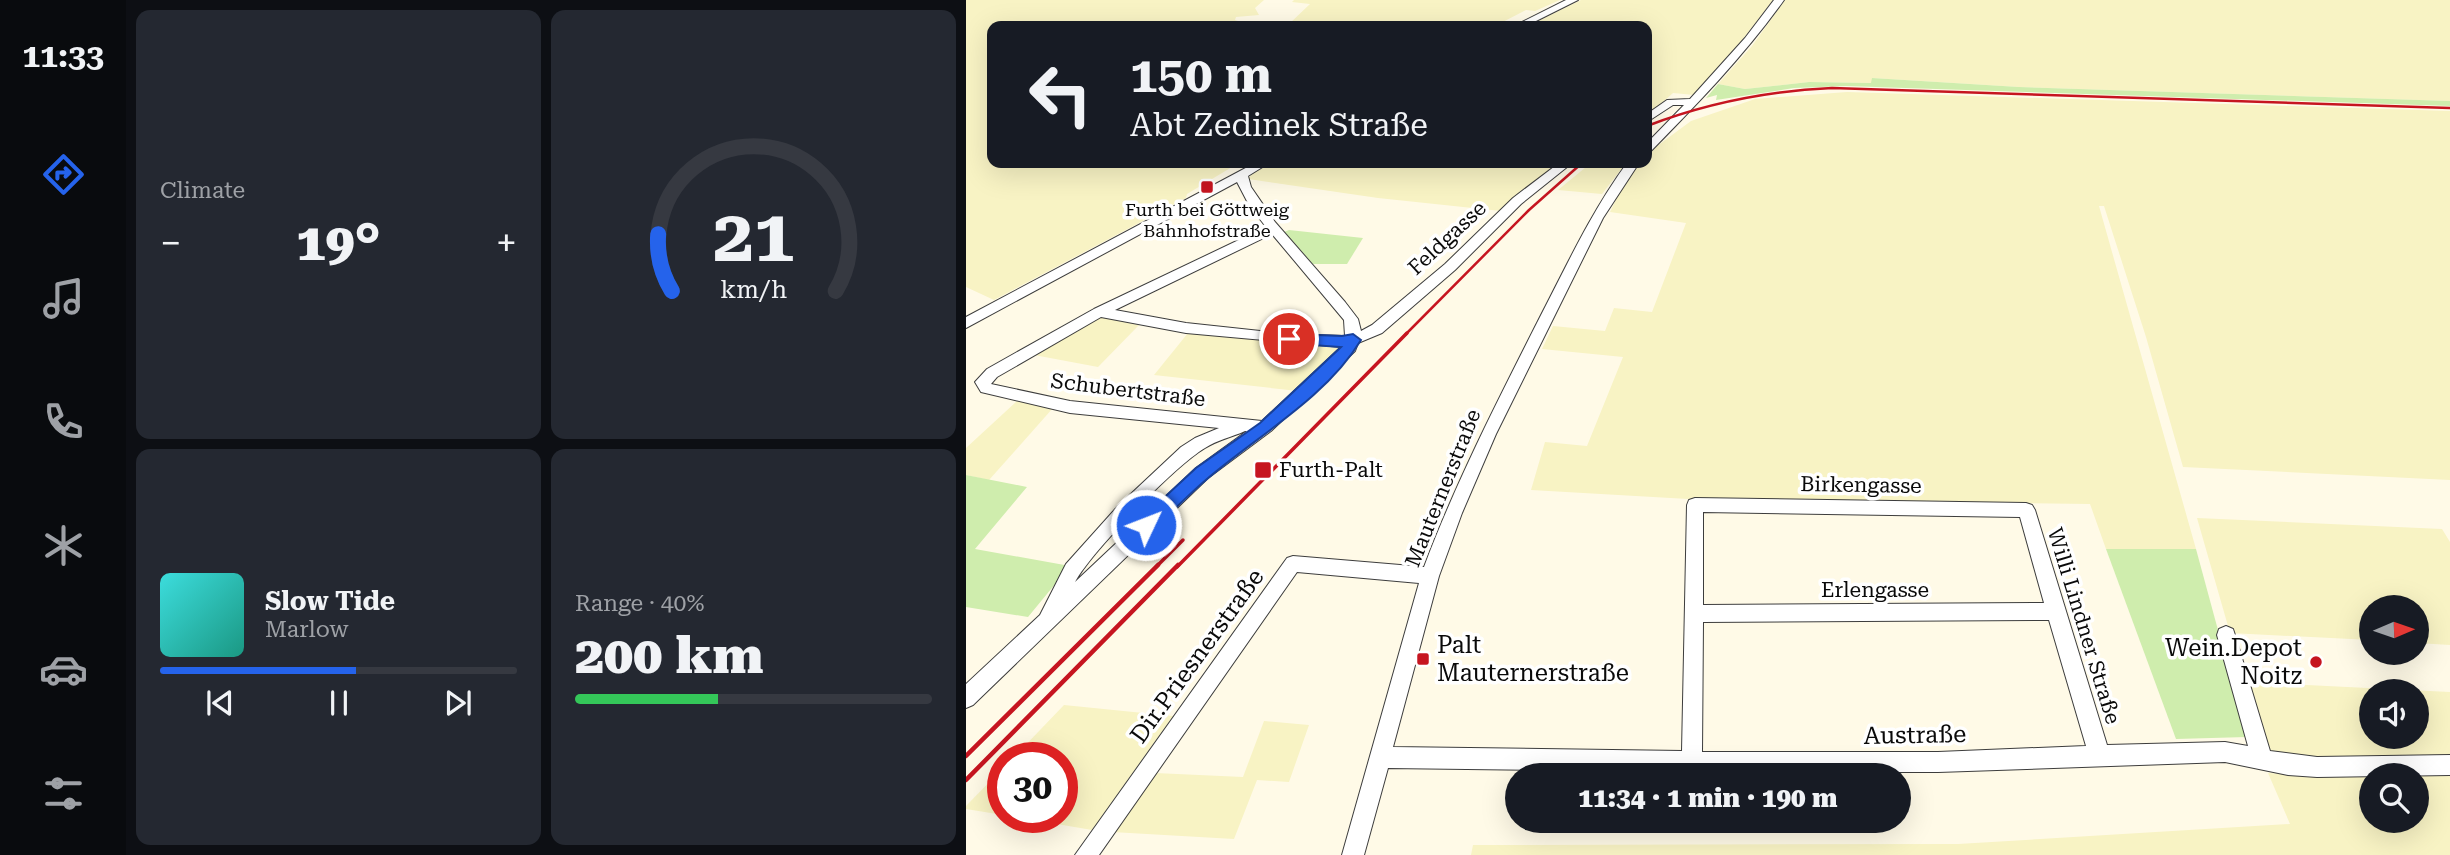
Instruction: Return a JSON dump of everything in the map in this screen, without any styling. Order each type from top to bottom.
[{"type":"street","points":[[1529,21],[1573,0]]},
{"type":"street","points":[[1652,144],[1695,102],[1749,41],[1779,0]]},
{"type":"street","points":[[1652,116],[1671,103],[1695,102]]},
{"type":"street","points":[[966,323],[1253,168]]},
{"type":"street","name":"Feldgasse","points":[[1353,340],[1377,328],[1450,267],[1517,201],[1560,168]]},
{"type":"street","name":"Mauternerstraße","points":[[1353,855],[1430,576],[1453,513],[1488,433],[1597,218],[1629,168]]},
{"type":"street","points":[[966,698],[1202,473],[1265,427],[1342,356],[1353,340],[1351,319],[1344,308],[1274,228],[1244,186],[1241,174]]},
{"type":"street","points":[[1099,312],[1274,228]]},
{"type":"street","points":[[1099,312],[1234,334],[1342,342],[1353,340]]},
{"type":"street","name":"Schubertstraße","points":[[1099,312],[992,373],[983,382],[986,388],[1070,407],[1265,427]]},
{"type":"street","points":[[1045,621],[1072,570],[1124,511],[1187,452],[1211,437],[1243,425]]},
{"type":"street","name":"Birkengasse","points":[[1694,614],[1695,505],[2026,510]]},
{"type":"street","name":"Willi Lindner Straße","points":[[2026,510],[2099,754]]},
{"type":"street","name":"Dir.Priesnerstraße","points":[[1086,855],[1293,564],[1430,576]]},
{"type":"street","name":"Erlengasse","points":[[1694,614],[2056,611]]},
{"type":"street","points":[[1692,762],[1694,614]]},
{"type":"street","points":[[2226,635],[2262,758]]},
{"type":"street","name":"Austraße","points":[[1380,757],[1692,762],[1938,762],[2099,754],[2225,752],[2288,765],[2317,767],[2450,765]]},
{"type":"shaded area","points":[[966,0],[1264,0],[1255,8],[1259,15],[1236,17],[1235,20],[1238,21],[987,21],[987,168],[1230,168],[1187,194],[1186,198],[994,300],[966,287]]},
{"type":"shaded area","points":[[1560,0],[1535,11],[1526,10],[1505,21],[1292,21],[1310,4],[1292,2]]},
{"type":"shaded area","points":[[1581,0],[1773,0],[1729,57],[1694,95],[1673,93],[1652,112],[1652,21],[1538,21]]},
{"type":"shaded area","points":[[1785,0],[2450,0],[2450,101],[2019,87],[1872,78],[1872,83],[1809,82],[1745,89],[1718,84],[1752,46]]},
{"type":"shaded area","points":[[1847,92],[2450,111],[2450,480],[2183,467],[2146,337],[2104,206],[2099,206],[2196,549],[2106,549],[2090,504],[1688,499],[1531,490],[1545,442],[1587,446],[1623,357],[1542,349],[1553,326],[1605,331],[1614,308],[1652,312],[1686,223],[1610,212],[1627,177],[1635,168],[1652,168],[1652,150],[1691,121],[1755,99]]},
{"type":"shaded area","points":[[1262,168],[1555,168],[1501,211],[1378,198],[1248,179]]},
{"type":"shaded area","points":[[1585,168],[1622,168],[1602,194],[1558,190]]},
{"type":"shaded area","points":[[1099,317],[1139,325],[1098,367],[1034,355]]},
{"type":"shaded area","points":[[1188,333],[1339,348],[1340,352],[1298,391],[1154,375]]},
{"type":"shaded area","points":[[1017,401],[1053,408],[989,480],[966,475],[966,448]]},
{"type":"shaded area","points":[[2197,518],[2442,529],[2450,542],[2450,645],[2429,644],[2429,595],[2359,595],[2359,639],[2230,633]]},
{"type":"shaded area","points":[[2247,682],[2359,688],[2359,749],[2429,749],[2429,691],[2450,692],[2450,758],[2281,757],[2270,750],[2263,739]]},
{"type":"shaded area","points":[[1064,705],[1173,716],[1092,830],[1078,828],[1078,742],[1028,742]]},
{"type":"shaded area","points":[[1264,721],[1309,725],[1289,782],[1257,780],[1234,839],[1112,832],[1155,773],[1243,777]]},
{"type":"shaded area","points":[[2268,773],[2359,774],[2359,833],[2429,833],[2429,773],[2450,773],[2450,855],[1471,855],[1473,845],[1958,844],[2290,824]]},
{"type":"shaded area","points":[[987,784],[987,812],[966,809]]},
{"type":"green space","points":[[1872,78],[2019,87],[2450,101],[2450,106],[1846,86],[1794,88],[1716,100],[1717,95],[1706,98],[1718,84],[1745,89],[1809,82],[1871,83]]},
{"type":"green space","points":[[1289,230],[1363,238],[1347,264],[1313,264],[1284,232]]},
{"type":"green space","points":[[966,475],[1027,487],[975,549],[1070,566],[1028,617],[966,607]]},
{"type":"green space","points":[[2106,549],[2196,549],[2247,737],[2176,739]]},
{"type":"railway","points":[[1652,124],[1738,100],[1832,88],[2450,108]]},
{"type":"railway","points":[[1405,335],[1529,210],[1576,168]]},
{"type":"railway","points":[[1177,567],[1407,333]]},
{"type":"railway","points":[[1158,565],[1183,540]]},
{"type":"railway","points":[[966,756],[1158,565]]},
{"type":"railway","points":[[966,780],[1178,565]]},
{"type":"place","name":"Furth bei Göttweig Bahnhofstraße","points":[[1207,187]]},
{"type":"place","name":"Furth-Palt","points":[[1263,470]]},
{"type":"place","name":"Palt Mauternerstraße","points":[[1423,659]]},
{"type":"place","name":"Wein.Depot Noitz","points":[[2316,662]]},
{"type":"route","points":[[1146,525],[1202,473],[1265,427],[1342,356],[1353,340],[1342,342],[1289,339]]}]
